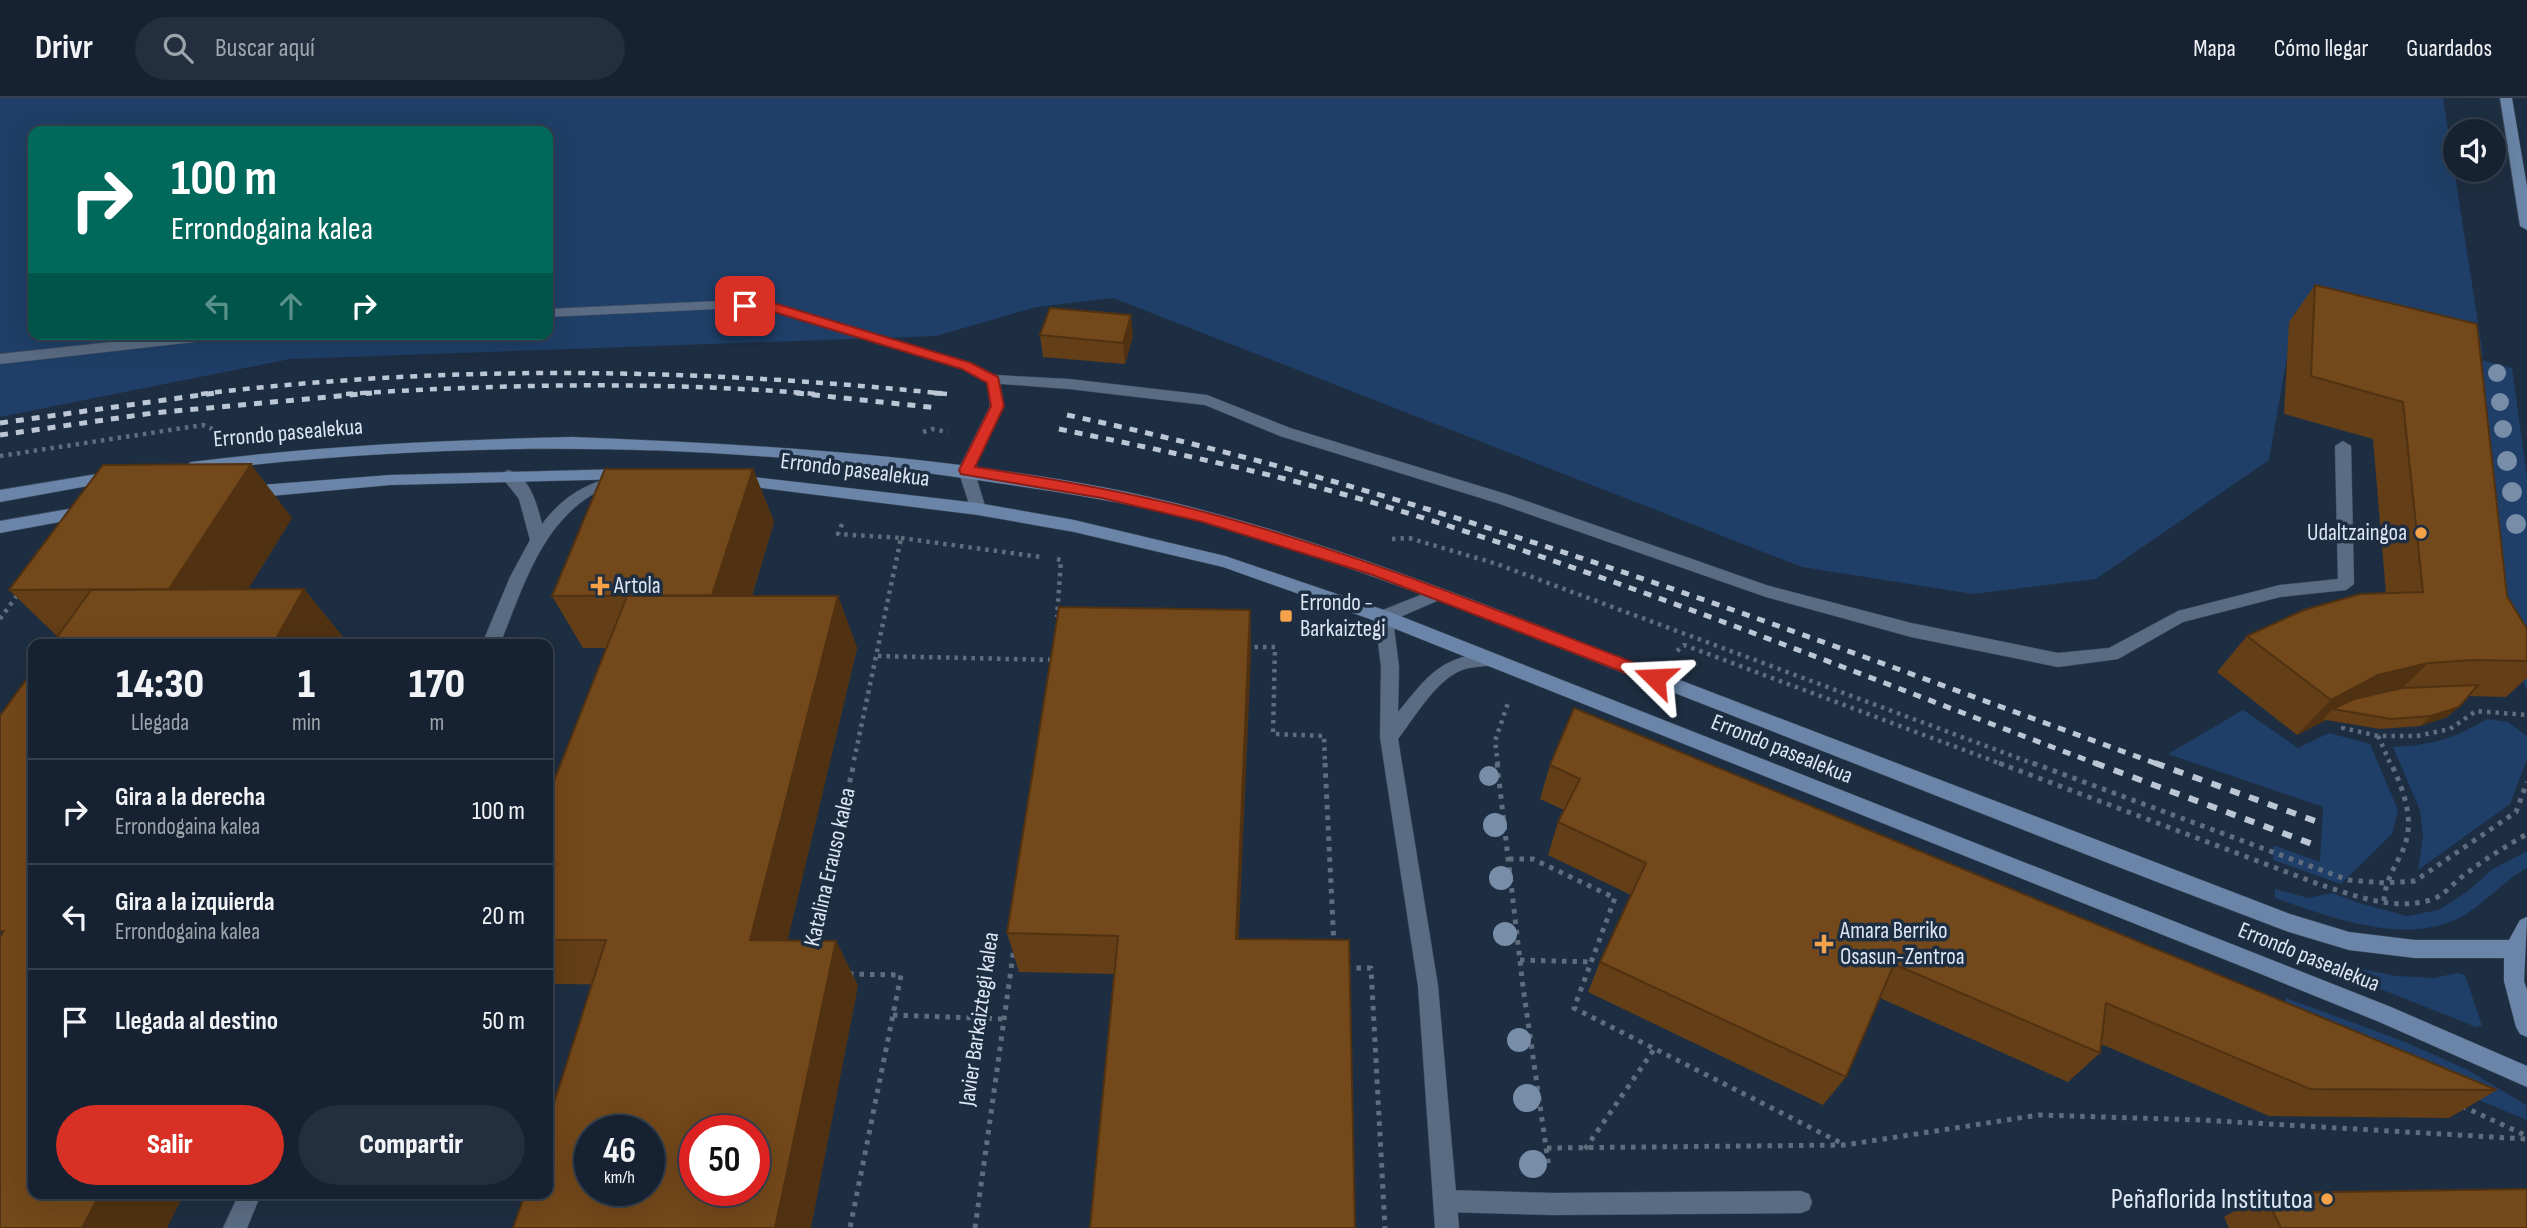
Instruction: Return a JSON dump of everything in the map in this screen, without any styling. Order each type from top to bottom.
[{"type":"main road","points":[[2507,98],[2527,226]]},
{"type":"main road","name":"Errondo pasealekua","points":[[168,470],[278,456],[424,446],[572,442],[874,458],[1102,493],[1204,517],[1376,570],[2289,923],[2349,941],[2415,949],[2515,949]]},
{"type":"main road","points":[[230,495],[404,480],[508,475],[640,474]]},
{"type":"main road","points":[[0,496],[127,475]]},
{"type":"main road","name":"Errondo pasealekua","points":[[719,479],[978,509],[1074,526],[1225,562],[1384,617],[2248,958],[2527,1077]]},
{"type":"main road","points":[[0,527],[100,510]]},
{"type":"main road","points":[[2527,926],[2515,949],[2514,981],[2527,1027]]},
{"type":"street","points":[[553,313],[718,305],[772,307],[967,366],[994,380],[1069,384],[1207,400],[1285,432],[1503,499],[1766,591],[1911,630],[2059,660],[2112,654],[2178,617],[2280,591],[2346,584],[2343,446]]},
{"type":"street","points":[[0,359],[175,340]]},
{"type":"street","points":[[978,509],[966,470],[997,406],[994,380]]},
{"type":"street","points":[[493,639],[537,538],[555,516],[594,487],[640,474]]},
{"type":"street","points":[[508,475],[527,497],[537,538]]},
{"type":"street","points":[[1438,594],[1384,617],[1390,667],[1389,737],[1428,986],[1447,1228]]},
{"type":"street","points":[[1389,737],[1435,680],[1457,664],[1489,659]]},
{"type":"street","points":[[235,1228],[248,1199]]},
{"type":"street","points":[[1445,1200],[1554,1203],[1801,1202]]},
{"type":"path","points":[[847,514],[838,534],[901,538],[1061,560],[1057,620]]},
{"type":"path","name":"Katalina Erauso kalea","points":[[811,947],[878,656],[901,538]]},
{"type":"path","points":[[0,619],[22,587]]},
{"type":"path","points":[[1671,656],[1684,645],[2258,860],[2353,894],[2384,901],[2414,904],[2436,898],[2491,855],[2527,834]]},
{"type":"path","points":[[1234,647],[1275,647],[1273,734],[1324,736],[1334,954]]},
{"type":"path","points":[[1053,674],[1055,652]]},
{"type":"path","points":[[878,656],[1055,660]]},
{"type":"path","points":[[1511,696],[1495,741],[1520,960],[1554,1203]]},
{"type":"path","points":[[2346,716],[2343,729],[2378,736],[2417,736],[2450,729],[2476,711],[2527,715]]},
{"type":"path","points":[[2378,736],[2403,795],[2409,817],[2408,836],[2384,883],[2384,901]]},
{"type":"path","points":[[1510,859],[1533,859],[1615,898],[1574,1007],[1845,1145]]},
{"type":"path","name":"Javier Barkaiztegi kalea","points":[[975,1228],[1016,936]]},
{"type":"path","points":[[1520,960],[1591,962]]},
{"type":"path","points":[[1335,968],[1371,968],[1385,1228]]},
{"type":"path","name":"Katalina Erauso kalea","points":[[846,974],[901,975],[850,1228]]},
{"type":"path","points":[[893,1015],[1004,1019]]},
{"type":"path","points":[[1585,1149],[1655,1048]]},
{"type":"path","points":[[2454,1102],[2527,1138]]},
{"type":"path","points":[[1547,1148],[1845,1145],[2039,1115],[2201,1120],[2527,1138]]},
{"type":"shaded area","points":[[0,98],[2443,98],[2446,119],[2443,119],[2443,182],[2456,182],[2483,355],[2295,311],[2269,460],[2096,579],[1973,594],[1802,567],[1113,298],[1036,307],[936,336],[290,359],[0,417]]},
{"type":"shaded area","points":[[2472,358],[2512,368],[2527,477],[2527,689],[2508,655]]},
{"type":"shaded area","points":[[2243,710],[2298,748],[2329,733],[2370,744],[2398,810],[2392,834],[2341,884],[2273,860],[2273,845],[2320,862],[2323,807],[2168,754]]},
{"type":"shaded area","points":[[2487,719],[2508,722],[2527,736],[2527,759],[2510,804],[2418,870],[2423,837],[2420,810],[2393,747],[2442,740]]},
{"type":"shaded area","points":[[2527,851],[2527,868],[2466,914],[2435,926],[2389,929],[2365,925],[2275,898],[2275,889],[2308,898],[2332,893],[2407,916],[2439,910],[2468,891],[2493,869]]},
{"type":"shaded area","points":[[2286,942],[2361,969],[2396,976],[2434,978],[2457,973],[2465,975],[2482,1026],[2476,1027],[2285,951]]},
{"type":"shaded area","points":[[2286,998],[2400,1040],[2466,1069],[2526,1105],[2527,1120],[2286,1020]]},
{"type":"building","points":[[2315,285],[2477,324],[2507,596],[2527,629],[2527,661],[2428,663],[2378,675],[2331,700],[2247,636],[2304,610],[2360,594],[2423,592],[2403,402],[2311,376]]},
{"type":"building","points":[[1050,308],[1131,315],[1123,343],[1040,335]]},
{"type":"building","points":[[251,464],[169,589],[9,590],[103,465]]},
{"type":"building","points":[[605,469],[753,469],[712,595],[552,596]]},
{"type":"building","points":[[304,589],[276,639],[56,639],[91,590]]},
{"type":"building","points":[[627,596],[838,596],[750,940],[836,941],[775,1228],[513,1228],[523,1199],[553,1199],[553,1106],[606,940],[553,940],[553,783]]},
{"type":"building","points":[[1059,607],[1250,610],[1236,939],[1349,940],[1355,1228],[1090,1228],[1118,936],[1007,933]]},
{"type":"building","points":[[28,677],[28,1199],[97,1199],[82,1228],[0,1228],[0,937],[4,931],[0,931],[0,716]]},
{"type":"building","points":[[2478,685],[2459,707],[2431,716],[2391,719],[2333,709],[2354,699],[2402,688]]},
{"type":"building","name":"Amara Berriko Osasun-Zentroa","points":[[1574,708],[2497,1090],[2310,1089],[2106,1003],[2100,1053],[1894,964],[1846,1077],[1600,962],[1646,863],[1558,822],[1580,779],[1550,765]]},
{"type":"building","points":[[2527,1189],[2527,1228],[2281,1228],[2264,1193]]},
{"type":"railway","points":[[201,394],[387,378],[574,373],[760,379],[947,394],[934,393]]},
{"type":"railway","points":[[346,394],[581,385],[698,387],[816,394]]},
{"type":"railway","points":[[0,423],[215,393]]},
{"type":"railway","points":[[0,435],[153,413],[372,393]]},
{"type":"railway","points":[[796,393],[938,408]]},
{"type":"railway","points":[[1067,415],[1346,485],[1483,526],[1755,618],[2160,765]]},
{"type":"railway","points":[[1059,429],[1309,485],[1481,536],[1659,598],[2100,765]]},
{"type":"railway","points":[[2095,763],[2315,845]]},
{"type":"railway","points":[[2155,763],[2318,822]]},
{"type":"place","name":"Udaltzaingoa","points":[[2421,533]]},
{"type":"place","name":"Artola","points":[[600,586]]},
{"type":"place","name":"Errondo - Barkaiztegi","points":[[1286,616]]},
{"type":"place","name":"Amara Berriko Osasun-Zentroa","points":[[1824,944]]},
{"type":"place","name":"Peñaflorida Institutoa","points":[[2327,1199]]},
{"type":"route","points":[[745,306],[772,307],[967,366],[994,380],[997,406],[966,470],[1102,493],[1204,517],[1376,570],[1655,678]]}]
